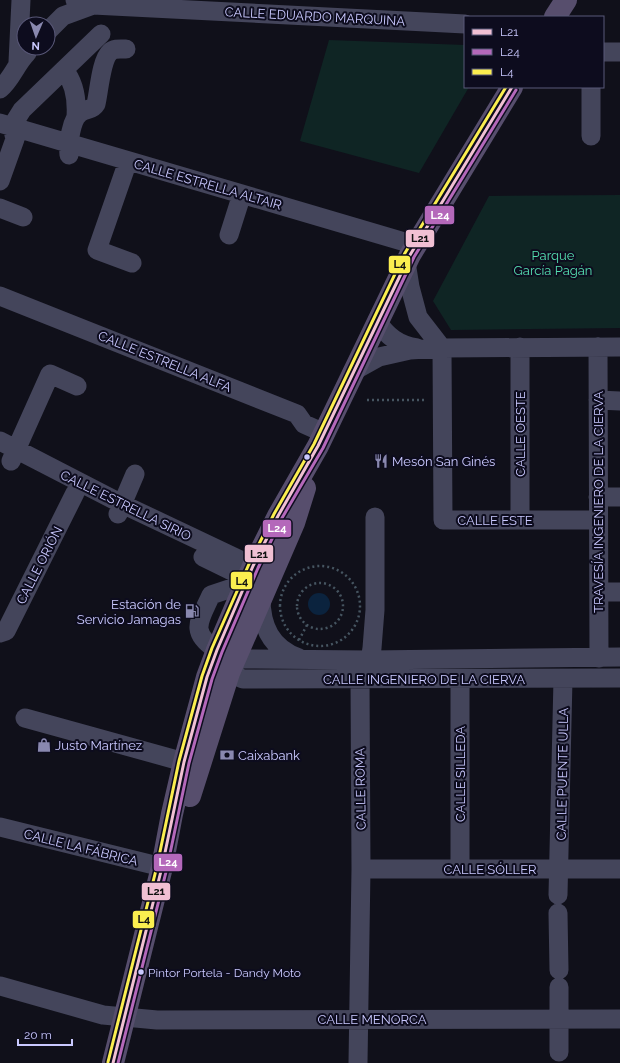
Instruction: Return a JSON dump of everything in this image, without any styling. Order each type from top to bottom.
[{"type":"main road","points":[[556,16],[566,0]]},
{"type":"main road","points":[[162,867],[183,817],[226,659],[251,584],[278,516],[321,440],[380,314],[411,254],[511,88]]},
{"type":"main road","points":[[251,584],[294,523],[321,440]]},
{"type":"main road","points":[[113,1063],[162,867],[185,758],[207,677],[226,663]]},
{"type":"street","points":[[18,62],[21,0]]},
{"type":"street","points":[[75,0],[94,5]]},
{"type":"street","points":[[56,23],[63,16],[94,5]]},
{"type":"street","name":"CALLE EDUARDO MARQUINA","points":[[94,5],[464,24]]},
{"type":"street","points":[[0,181],[7,131],[22,110],[101,34]]},
{"type":"street","points":[[76,117],[79,113],[93,108],[96,104],[104,61],[110,52],[118,49],[126,49]]},
{"type":"street","points":[[604,52],[620,52]]},
{"type":"street","points":[[0,89],[9,82],[18,62],[24,56]]},
{"type":"street","points":[[64,70],[74,87],[76,117],[68,149]]},
{"type":"street","points":[[591,88],[591,136]]},
{"type":"street","name":"CALLE ESTRELLA ALTAIR","points":[[7,131],[240,199],[411,254]]},
{"type":"street","points":[[127,166],[97,250],[134,258]]},
{"type":"street","points":[[229,235],[240,199]]},
{"type":"street","points":[[0,208],[21,222],[0,218]]},
{"type":"street","points":[[411,254],[410,287],[418,317],[435,349]]},
{"type":"street","name":"CALLE ESTRELLA ALFA","points":[[0,296],[298,414],[304,424],[321,440]]},
{"type":"street","points":[[418,317],[400,308],[380,314],[384,332],[392,339],[402,344],[435,349]]},
{"type":"street","points":[[352,372],[365,364],[390,354],[410,350],[520,347],[620,347]]},
{"type":"street","name":"CALLE OESTE","points":[[520,347],[520,520]]},
{"type":"street","name":"TRAVESÍA INGENIERO DE LA CIERVA","points":[[598,347],[599,658]]},
{"type":"street","name":"CALLE ESTE","points":[[435,349],[443,520],[598,520]]},
{"type":"street","points":[[7,452],[50,374],[75,390]]},
{"type":"street","points":[[598,400],[620,400]]},
{"type":"street","name":"CALLE ESTRELLA SIRIO","points":[[7,452],[75,493],[120,509],[251,584]]},
{"type":"street","name":"CALLE ESTRELLA SIRIO","points":[[7,452],[120,509],[251,584]]},
{"type":"street","points":[[120,509],[135,474]]},
{"type":"street","name":"CALLE ORIÓN","points":[[0,633],[6,631],[75,493]]},
{"type":"street","points":[[598,497],[620,498]]},
{"type":"street","name":"CALLE ROMA","points":[[358,1063],[361,869],[360,679],[370,660],[375,610],[375,517]]},
{"type":"street","points":[[225,568],[199,623],[199,633],[203,640],[226,663],[242,659],[370,660],[620,658]]},
{"type":"street","points":[[211,595],[251,584],[263,620],[271,638],[277,645],[302,659]]},
{"type":"street","points":[[599,592],[620,592]]},
{"type":"street","name":"CALLE INGENIERO DE LA CIERVA","points":[[226,663],[243,679],[620,678]]},
{"type":"street","name":"CALLE PUENTE ULLA","points":[[559,1052],[558,904],[563,678]]},
{"type":"street","name":"CALLE SILLEDA","points":[[460,679],[460,869]]},
{"type":"street","points":[[26,718],[185,758]]},
{"type":"street","name":"CALLE LA FÁBRICA","points":[[0,827],[162,867]]},
{"type":"street","name":"CALLE SÓLLER","points":[[361,869],[620,870]]},
{"type":"street","name":"CALLE MENORCA","points":[[0,986],[103,1015],[157,1020],[620,1019]]},
{"type":"path","points":[[367,400],[425,400]]},
{"type":"path","points":[[317,566],[330,567],[341,572],[351,581],[359,599],[358,618],[353,628],[344,637],[328,644],[310,645],[299,640],[291,633],[281,615],[281,599],[286,584],[293,576],[304,569],[317,566]]},
{"type":"path","points":[[320,582],[333,586],[342,598],[342,612],[339,619],[328,627],[313,628],[307,624],[298,613],[297,606],[301,592],[306,587],[320,582]]},
{"type":"path","points":[[299,640],[307,624]]},
{"type":"green space","points":[[329,40],[464,45],[464,88],[468,88],[419,173],[300,141]]},
{"type":"green space","name":"Parque García Pagán","points":[[620,195],[620,328],[451,330],[433,301],[489,196]]},
{"type":"water","points":[[319,593],[327,596],[330,604],[327,612],[319,615],[311,612],[308,604],[311,596]]},
{"type":"transit line","name":"L4","points":[[108,1062],[157,866],[179,761],[202,676],[212,648],[249,564],[274,514],[314,444],[405,253],[505,88]]},
{"type":"transit line","name":"L21","points":[[113,1063],[162,867],[184,762],[207,677],[217,650],[253,566],[278,516],[318,446],[410,255],[511,88]]},
{"type":"transit line","name":"L24","points":[[118,1063],[167,868],[189,763],[212,679],[222,652],[258,568],[282,518],[323,448],[414,257],[516,90]]},
{"type":"place","name":"Mesón San Ginés","points":[[381,461]]},
{"type":"place","name":"Estación de Servicio Jamagas","points":[[192,611]]},
{"type":"place","name":"Justo Martínez","points":[[44,745]]},
{"type":"place","name":"Caixabank","points":[[227,755]]},
{"type":"place","name":"Pintor Portela - Dandy Moto","points":[[141,972]]}]
